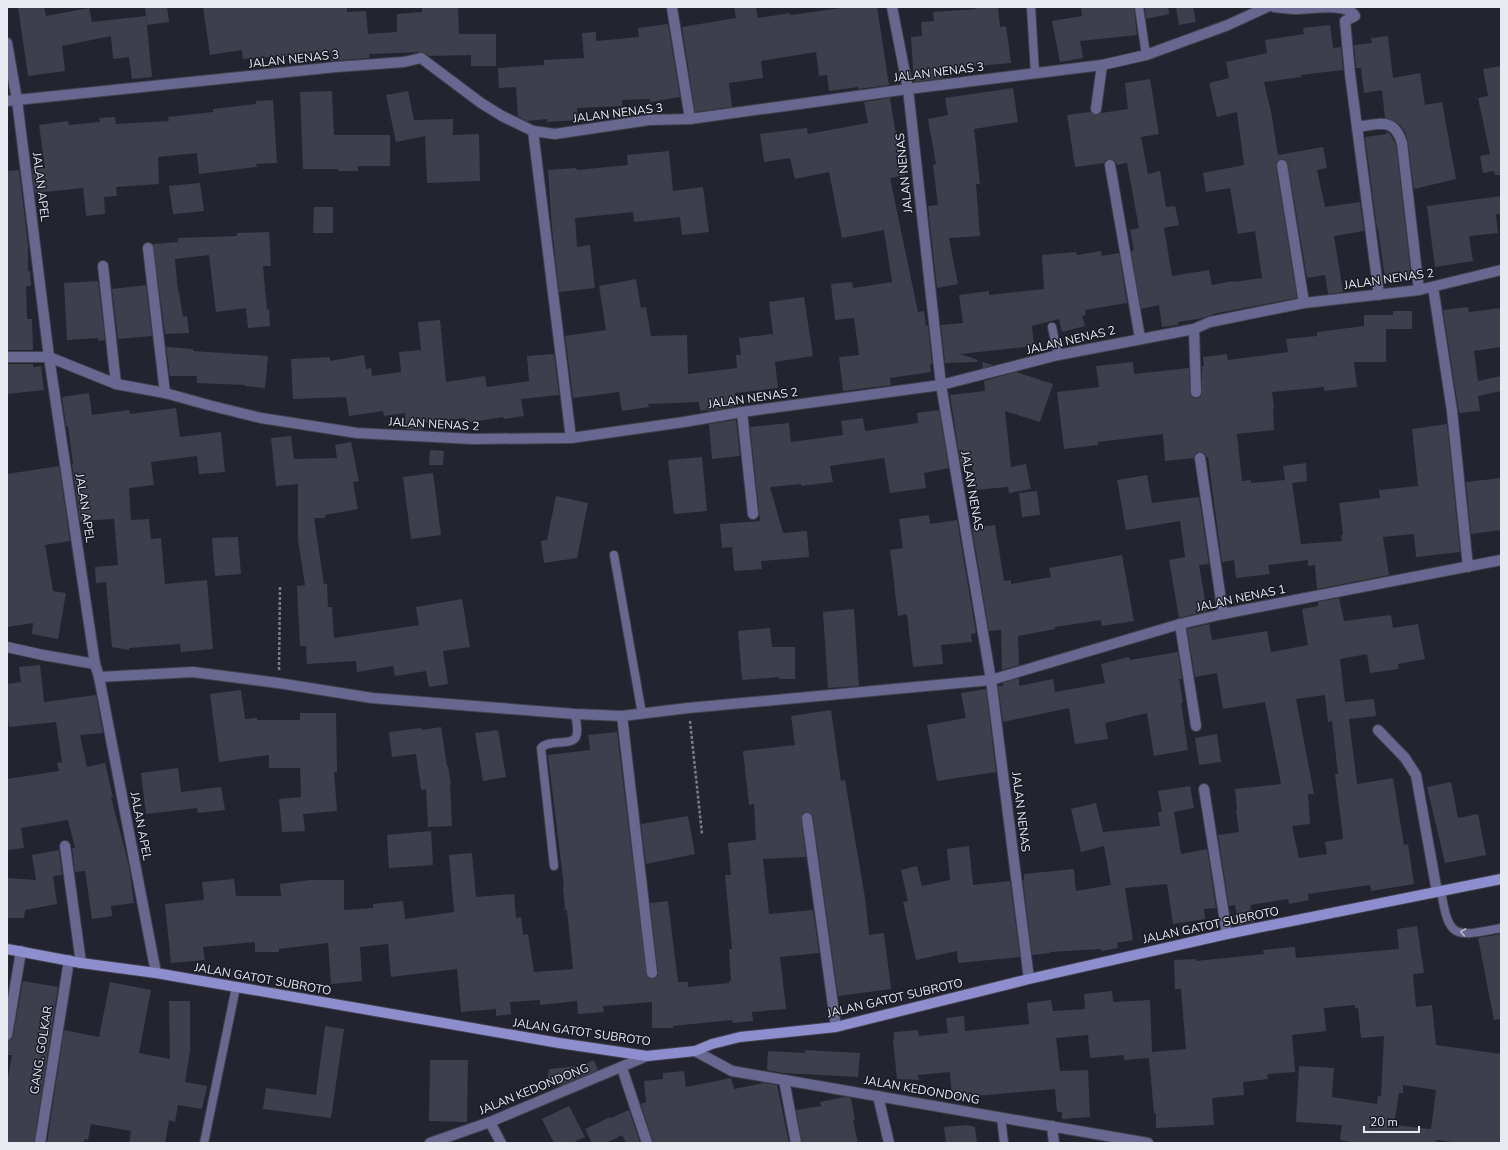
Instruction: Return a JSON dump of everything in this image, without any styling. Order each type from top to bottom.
[{"type":"main road","name":"JALAN GATOT SUBROTO","points":[[7,949],[156,973],[559,1043],[647,1056],[695,1051],[712,1044],[740,1037],[836,1027],[1029,979],[1227,934],[1501,879]]},
{"type":"street","name":"JALAN NENAS","points":[[892,7],[908,89],[941,385],[991,680],[1029,979]]},
{"type":"street","name":"JALAN NENAS 3","points":[[7,101],[336,67],[404,62],[421,58],[481,103],[502,116],[533,131],[555,134],[649,120],[690,119],[908,89],[1102,65],[1146,55],[1228,25],[1266,7]]},
{"type":"street","points":[[1274,7],[1295,9],[1341,8],[1350,11],[1355,16],[1346,21],[1350,74],[1379,295]]},
{"type":"street","points":[[672,8],[690,119]]},
{"type":"street","name":"JALAN APEL","points":[[7,43],[18,100],[50,358],[95,664],[99,676],[156,973]]},
{"type":"street","points":[[1096,110],[1102,65]]},
{"type":"street","points":[[1358,127],[1382,124],[1394,126],[1399,132],[1402,144],[1419,290]]},
{"type":"street","points":[[533,131],[571,438]]},
{"type":"street","points":[[1110,165],[1140,338]]},
{"type":"street","points":[[1282,165],[1304,303]]},
{"type":"street","points":[[148,248],[164,393]]},
{"type":"street","points":[[103,266],[116,384]]},
{"type":"street","name":"JALAN NENAS 2","points":[[7,357],[50,358],[116,384],[164,393],[261,418],[357,433],[473,439],[571,438],[742,412],[941,385],[1058,355],[1140,338],[1194,329],[1210,322],[1304,303],[1419,290],[1501,270]]},
{"type":"street","points":[[1434,287],[1452,411],[1468,567]]},
{"type":"street","points":[[1194,329],[1196,392]]},
{"type":"street","points":[[742,412],[753,514]]},
{"type":"street","points":[[1200,458],[1223,614]]},
{"type":"street","name":"JALAN NENAS 1","points":[[99,676],[193,672],[278,683],[372,698],[575,714],[622,716],[688,708],[991,680],[1180,624],[1223,614],[1501,560]]},
{"type":"street","points":[[1180,624],[1196,726]]},
{"type":"street","points":[[7,647],[95,664]]},
{"type":"street","points":[[622,716],[652,973]]},
{"type":"street","points":[[1378,730],[1406,758],[1416,775],[1439,892]]},
{"type":"street","points":[[1204,789],[1227,934]]},
{"type":"street","points":[[807,818],[836,1027]]},
{"type":"street","points":[[65,846],[81,962]]},
{"type":"street","points":[[7,1035],[21,951]]},
{"type":"street","name":"GANG. GOLKAR","points":[[40,1143],[69,960]]},
{"type":"street","name":"JALAN KEDONDONG","points":[[695,1051],[732,1071],[1148,1143]]},
{"type":"street","name":"JALAN KEDONDONG","points":[[430,1143],[490,1122],[622,1068],[647,1056]]},
{"type":"street","points":[[622,1068],[647,1143]]},
{"type":"street","points":[[784,1080],[796,1143]]},
{"type":"street","points":[[878,1096],[889,1143]]},
{"type":"street","points":[[490,1122],[501,1143]]},
{"type":"street","points":[[1052,1126],[1054,1143]]},
{"type":"lane","points":[[1031,7],[1035,73]]},
{"type":"lane","points":[[1139,7],[1146,55]]},
{"type":"lane","points":[[1052,328],[1058,355]]},
{"type":"lane","points":[[614,555],[642,714]]},
{"type":"lane","points":[[554,866],[541,748],[548,744],[573,740],[577,736],[575,714]]},
{"type":"lane","points":[[1439,892],[1445,915],[1449,925],[1454,930],[1464,934],[1501,928]]},
{"type":"lane","points":[[204,1143],[236,987]]},
{"type":"lane","points":[[1001,1117],[1004,1143]]},
{"type":"path","points":[[278,683],[280,587]]},
{"type":"path","points":[[688,708],[702,834]]},
{"type":"building","points":[[18,7],[44,7],[46,16],[89,8],[92,22],[146,16],[152,77],[132,79],[129,57],[113,59],[111,36],[62,46],[65,71],[28,76]]},
{"type":"building","points":[[145,7],[167,7],[169,22],[147,25]]},
{"type":"building","points":[[203,7],[347,7],[347,12],[366,11],[368,34],[397,32],[397,14],[422,12],[422,7],[458,7],[459,34],[496,34],[496,66],[471,66],[471,55],[429,56],[422,52],[369,54],[369,58],[331,61],[331,53],[243,59],[242,50],[210,55]]},
{"type":"building","points":[[734,7],[756,7],[758,18],[848,7],[877,7],[889,85],[829,91],[827,75],[819,76],[816,52],[761,61],[763,78],[729,83],[732,107],[695,112],[682,27],[736,18]]},
{"type":"building","points":[[975,7],[998,7],[1000,27],[1006,26],[1011,63],[943,69],[943,78],[914,82],[911,37],[922,36],[921,22],[934,21],[933,12],[976,9]]},
{"type":"building","points":[[1081,7],[1134,7],[1137,35],[1080,41],[1083,58],[1060,62],[1052,21],[1082,16]]},
{"type":"building","points":[[1145,7],[1168,7],[1169,14],[1146,19]]},
{"type":"building","points":[[1176,7],[1193,7],[1196,22],[1179,25]]},
{"type":"building","points":[[668,24],[680,97],[650,102],[650,99],[622,100],[622,106],[577,108],[578,120],[547,122],[547,119],[526,121],[518,116],[516,87],[499,88],[498,68],[544,65],[544,60],[584,58],[582,33],[596,32],[596,41],[639,37],[638,28]]},
{"type":"building","points":[[1330,25],[1333,48],[1341,47],[1343,70],[1301,75],[1301,77],[1264,82],[1271,111],[1278,155],[1323,147],[1327,168],[1317,170],[1325,207],[1360,202],[1364,231],[1334,236],[1343,292],[1328,294],[1325,275],[1307,278],[1288,164],[1285,159],[1281,159],[1276,162],[1276,166],[1297,298],[1217,313],[1203,318],[1178,322],[1178,325],[1162,327],[1159,305],[1141,309],[1131,251],[1134,250],[1130,230],[1139,228],[1127,163],[1117,165],[1115,161],[1109,159],[1104,163],[1075,167],[1067,115],[1090,112],[1096,115],[1128,109],[1125,83],[1150,79],[1159,134],[1141,137],[1148,174],[1160,171],[1166,207],[1175,206],[1179,225],[1164,228],[1172,276],[1209,270],[1212,285],[1262,278],[1255,231],[1238,234],[1230,188],[1206,192],[1203,173],[1244,165],[1237,112],[1217,117],[1209,83],[1229,78],[1226,62],[1267,53],[1265,40],[1304,34],[1303,28]]},
{"type":"building","points":[[1388,36],[1393,78],[1420,73],[1425,105],[1442,102],[1456,179],[1414,189],[1408,142],[1405,132],[1400,125],[1385,118],[1382,90],[1364,93],[1361,68],[1356,68],[1354,45],[1372,43],[1371,38]]},
{"type":"building","points":[[1501,66],[1501,175],[1495,175],[1494,171],[1483,173],[1480,156],[1490,154],[1478,98],[1488,96],[1483,69]]},
{"type":"building","points":[[1013,88],[1018,122],[974,129],[980,184],[976,184],[980,236],[949,238],[958,284],[937,288],[928,206],[938,205],[933,165],[936,164],[928,119],[948,115],[945,98]]},
{"type":"building","points":[[332,91],[334,135],[390,135],[390,166],[358,166],[358,171],[338,171],[338,169],[303,169],[300,92]]},
{"type":"building","points":[[408,91],[414,120],[453,119],[453,135],[479,134],[480,181],[427,183],[425,136],[396,142],[386,95]]},
{"type":"building","points":[[890,98],[899,153],[900,152],[905,175],[890,178],[918,312],[924,311],[926,326],[928,326],[932,364],[930,364],[931,372],[890,378],[891,385],[843,391],[839,357],[859,355],[854,318],[835,320],[831,284],[852,282],[853,288],[892,282],[884,230],[842,238],[829,172],[795,179],[790,158],[764,162],[760,134],[807,128],[808,134],[868,123],[864,102]]},
{"type":"building","points":[[273,100],[277,163],[256,164],[257,167],[199,174],[197,153],[158,157],[159,184],[116,187],[117,196],[104,197],[105,214],[86,216],[83,188],[35,193],[32,169],[45,168],[39,125],[68,121],[69,125],[100,122],[99,118],[115,117],[116,124],[169,121],[168,117],[213,112],[213,109],[256,104],[256,101]]},
{"type":"building","points":[[1386,131],[1390,134],[1396,145],[1411,275],[1385,278],[1365,137],[1387,134]]},
{"type":"building","points":[[669,151],[673,191],[703,187],[709,232],[682,235],[680,217],[634,222],[633,212],[575,218],[577,247],[590,245],[595,288],[559,292],[552,228],[548,170],[576,168],[577,170],[628,165],[627,155]]},
{"type":"building","points":[[19,170],[28,245],[28,271],[30,271],[31,286],[26,286],[27,319],[32,319],[33,350],[7,350],[7,171]]},
{"type":"building","points":[[200,183],[204,211],[173,214],[169,186]]},
{"type":"building","points":[[1501,196],[1501,214],[1496,214],[1498,233],[1469,236],[1473,261],[1435,267],[1427,206]]},
{"type":"building","points":[[314,207],[333,207],[333,233],[313,233]]},
{"type":"building","points":[[269,232],[271,266],[263,266],[270,326],[248,328],[246,308],[216,312],[209,255],[175,259],[178,292],[183,317],[187,316],[189,333],[165,334],[153,244],[178,242],[178,238],[237,236],[237,233]]},
{"type":"building","points":[[1101,251],[1102,256],[1119,253],[1127,303],[1085,310],[1086,315],[1082,316],[1085,326],[1062,332],[1059,319],[1032,326],[1034,346],[960,354],[978,360],[977,362],[945,363],[941,325],[963,323],[959,295],[989,291],[989,295],[1044,289],[1042,255],[1076,252],[1077,255]]},
{"type":"building","points":[[636,279],[641,308],[646,307],[651,336],[687,335],[688,374],[737,368],[736,355],[741,355],[739,338],[773,334],[769,302],[804,297],[813,356],[775,362],[778,388],[735,393],[737,406],[700,411],[699,402],[648,404],[649,407],[622,411],[619,392],[573,398],[565,336],[606,330],[599,286]]},
{"type":"building","points":[[98,281],[105,340],[98,341],[98,338],[67,340],[64,283]]},
{"type":"building","points":[[146,285],[152,336],[118,339],[112,289]]},
{"type":"building","points":[[1468,307],[1469,312],[1501,308],[1501,347],[1474,351],[1478,381],[1501,376],[1501,391],[1478,396],[1480,411],[1459,413],[1443,310]]},
{"type":"building","points":[[1393,311],[1412,311],[1412,329],[1386,329],[1386,362],[1354,362],[1357,387],[1324,391],[1324,387],[1272,392],[1274,430],[1237,434],[1242,481],[1251,480],[1251,483],[1285,480],[1283,466],[1306,463],[1307,481],[1292,483],[1301,544],[1342,541],[1341,535],[1343,535],[1339,503],[1380,498],[1379,490],[1418,486],[1412,429],[1447,424],[1460,552],[1416,557],[1414,534],[1383,537],[1389,575],[1317,589],[1315,565],[1308,566],[1308,560],[1268,565],[1270,574],[1236,578],[1234,560],[1222,562],[1208,457],[1206,457],[1205,454],[1199,452],[1196,453],[1194,458],[1165,461],[1163,434],[1098,442],[1098,445],[1064,449],[1057,392],[1099,387],[1096,366],[1133,362],[1134,374],[1189,368],[1190,393],[1193,398],[1197,398],[1200,397],[1202,392],[1202,366],[1204,366],[1203,357],[1227,354],[1228,360],[1288,352],[1286,339],[1317,336],[1317,332],[1364,326],[1364,315],[1393,315]]},
{"type":"building","points":[[440,320],[446,382],[485,376],[487,387],[529,381],[527,356],[554,354],[559,395],[521,399],[524,416],[504,419],[503,417],[466,423],[465,418],[423,423],[424,429],[418,430],[406,429],[405,413],[384,416],[383,411],[349,416],[346,397],[293,399],[291,359],[330,357],[330,361],[364,355],[366,369],[371,368],[372,376],[401,372],[399,352],[421,350],[418,322]]},
{"type":"building","points":[[166,347],[193,349],[193,351],[268,356],[265,388],[245,385],[197,383],[197,376],[170,376]]},
{"type":"building","points":[[982,362],[993,365],[983,368]]},
{"type":"building","points":[[7,364],[33,364],[33,367],[41,366],[44,390],[7,394]]},
{"type":"building","points":[[1016,372],[1053,384],[1040,422],[1005,411],[1011,467],[1026,464],[1031,489],[1009,493],[1008,487],[975,490],[972,464],[961,466],[950,395],[985,391],[984,381]]},
{"type":"building","points":[[89,393],[92,415],[129,410],[130,414],[176,408],[180,437],[221,432],[225,472],[199,474],[197,456],[151,462],[154,485],[129,488],[131,520],[149,519],[151,539],[161,538],[165,584],[207,580],[213,649],[181,652],[180,644],[129,648],[129,650],[112,647],[106,582],[96,583],[95,567],[118,565],[114,519],[80,521],[68,426],[66,426],[62,397]]},
{"type":"building","points":[[939,410],[949,468],[924,473],[926,488],[890,493],[884,458],[830,466],[833,482],[801,486],[801,484],[770,487],[783,533],[807,531],[809,557],[761,561],[762,569],[734,571],[732,547],[722,548],[720,524],[760,521],[750,427],[789,423],[791,442],[843,435],[841,421],[863,418],[865,431],[918,423],[917,413]]},
{"type":"building","points":[[736,420],[740,456],[712,459],[709,424]]},
{"type":"building","points":[[291,436],[294,459],[337,458],[335,445],[351,442],[359,481],[353,482],[358,509],[325,515],[325,518],[314,518],[324,584],[327,584],[328,607],[332,607],[334,638],[419,625],[416,607],[462,599],[470,647],[443,651],[448,684],[429,687],[426,671],[395,676],[393,666],[357,672],[356,661],[307,664],[306,646],[300,646],[297,586],[305,585],[298,540],[298,484],[276,486],[271,438]]},
{"type":"building","points":[[430,450],[444,451],[443,465],[429,465]]},
{"type":"building","points":[[702,457],[707,511],[674,514],[668,460]]},
{"type":"building","points":[[59,466],[70,541],[45,545],[53,591],[66,593],[58,639],[32,634],[33,623],[7,627],[7,474]]},
{"type":"building","points":[[433,473],[441,535],[411,539],[403,477]]},
{"type":"building","points":[[1147,475],[1152,503],[1199,497],[1209,564],[1199,565],[1207,611],[1179,618],[1169,560],[1185,557],[1180,521],[1126,530],[1117,480]]},
{"type":"building","points":[[1501,478],[1501,530],[1471,534],[1466,482]]},
{"type":"building","points":[[1037,491],[1040,515],[1022,517],[1019,493]]},
{"type":"building","points":[[556,496],[588,503],[577,558],[544,563],[541,541],[547,540]]},
{"type":"building","points":[[929,515],[930,524],[957,520],[976,633],[971,634],[972,642],[941,645],[943,664],[913,667],[907,614],[898,616],[890,550],[903,548],[899,519]]},
{"type":"building","points":[[995,525],[1004,581],[1011,580],[1011,584],[1051,577],[1049,568],[1122,555],[1134,621],[1102,626],[1101,620],[1055,627],[1055,629],[1018,636],[1019,665],[1002,670],[1001,630],[989,631],[972,528]]},
{"type":"building","points":[[238,537],[241,574],[215,576],[212,538]]},
{"type":"building","points":[[1339,598],[1344,621],[1391,615],[1393,628],[1418,624],[1425,659],[1398,664],[1399,669],[1370,673],[1367,654],[1340,659],[1345,702],[1374,699],[1376,716],[1349,719],[1357,784],[1393,778],[1404,845],[1408,844],[1414,884],[1371,891],[1370,885],[1308,894],[1309,900],[1289,904],[1288,899],[1250,905],[1254,922],[1239,925],[1235,905],[1229,906],[1218,835],[1239,832],[1235,789],[1281,784],[1265,702],[1223,709],[1217,673],[1195,677],[1187,629],[1209,624],[1212,640],[1267,631],[1271,652],[1308,645],[1302,609],[1318,606],[1318,602]],"holes":[[[1325,695],[1328,722],[1332,721],[1338,774],[1335,774],[1343,839],[1325,842],[1327,854],[1299,858],[1292,826],[1310,824],[1308,794],[1314,794],[1296,699]]]},
{"type":"building","points":[[854,609],[859,686],[828,688],[823,612]]},
{"type":"building","points":[[770,628],[772,647],[795,647],[795,679],[779,679],[779,677],[742,680],[738,631]]},
{"type":"building","points":[[1178,652],[1182,679],[1179,679],[1183,702],[1181,703],[1188,750],[1154,756],[1147,713],[1105,723],[1108,739],[1075,744],[1069,708],[1003,722],[998,686],[1003,686],[1003,683],[1019,678],[1019,686],[1053,679],[1055,692],[1105,683],[1101,664],[1129,657],[1130,660]]},
{"type":"building","points":[[40,665],[44,702],[96,695],[103,733],[80,735],[87,767],[105,763],[113,797],[111,797],[129,866],[134,903],[111,906],[112,916],[92,919],[85,871],[75,872],[72,848],[75,848],[68,820],[21,828],[24,848],[7,850],[7,779],[59,771],[57,763],[62,762],[56,722],[9,727],[7,710],[7,684],[21,682],[19,667]]},
{"type":"building","points":[[986,689],[996,772],[937,781],[927,725],[966,718],[961,693]]},
{"type":"building","points":[[241,690],[245,719],[257,718],[257,720],[300,720],[300,713],[336,713],[337,772],[334,772],[337,811],[303,814],[305,831],[282,832],[279,799],[301,797],[300,768],[269,768],[269,755],[219,762],[210,694]]},
{"type":"building","points":[[831,710],[841,781],[845,780],[865,898],[869,935],[884,933],[891,989],[838,996],[813,817],[812,814],[806,812],[803,813],[801,818],[806,857],[763,859],[769,914],[813,910],[819,953],[780,957],[786,1009],[752,1012],[753,1021],[733,1023],[732,1020],[673,1026],[673,1028],[652,1028],[652,1002],[603,1006],[604,1012],[578,1014],[577,1001],[540,1005],[540,1000],[510,1002],[511,1014],[496,1016],[496,1009],[461,1012],[457,969],[391,977],[388,944],[360,947],[362,981],[331,984],[328,943],[279,949],[279,952],[255,952],[255,942],[203,947],[205,960],[171,963],[165,904],[204,900],[202,882],[234,879],[236,896],[281,896],[280,884],[310,880],[344,880],[344,910],[373,908],[373,904],[403,901],[405,919],[454,912],[449,855],[472,853],[476,897],[514,894],[516,918],[521,917],[523,935],[528,934],[534,972],[573,969],[548,755],[590,750],[588,735],[617,732],[647,977],[649,979],[653,979],[658,976],[650,903],[668,901],[678,982],[688,982],[688,987],[729,983],[729,981],[731,981],[729,949],[732,949],[725,875],[731,875],[728,843],[756,840],[754,804],[749,805],[743,751],[795,745],[791,716]]},
{"type":"building","points":[[441,727],[451,785],[452,826],[428,827],[426,789],[421,790],[416,754],[392,757],[389,732]]},
{"type":"building","points":[[498,730],[506,777],[483,781],[475,733]]},
{"type":"building","points":[[1217,734],[1221,762],[1199,765],[1195,738]]},
{"type":"building","points":[[178,768],[181,792],[221,787],[225,810],[198,813],[197,808],[146,814],[141,773]]},
{"type":"building","points":[[1451,782],[1458,818],[1478,814],[1486,855],[1445,863],[1427,787]]},
{"type":"building","points":[[1190,786],[1194,808],[1174,812],[1181,854],[1207,849],[1216,908],[1204,909],[1205,919],[1173,924],[1167,884],[1125,888],[1133,940],[1117,943],[1118,948],[1101,951],[1101,949],[1050,952],[1032,955],[1023,880],[1024,874],[1074,869],[1076,891],[1111,885],[1104,846],[1081,852],[1071,809],[1096,803],[1103,832],[1160,826],[1158,812],[1162,812],[1158,791]]},
{"type":"building","points":[[688,816],[695,854],[646,864],[641,824]]},
{"type":"building","points":[[431,831],[433,865],[389,868],[387,835]]},
{"type":"building","points":[[969,846],[973,885],[1010,881],[1020,957],[958,963],[957,951],[916,960],[903,902],[908,901],[901,870],[917,866],[922,886],[950,880],[947,849]]},
{"type":"building","points":[[59,850],[62,875],[53,876],[57,904],[25,910],[24,918],[7,918],[7,878],[36,880],[32,855]]},
{"type":"building","points":[[1417,926],[1424,973],[1413,974],[1416,1007],[1432,1005],[1436,1045],[1501,1054],[1501,1143],[1460,1143],[1437,1140],[1436,1143],[1356,1143],[1340,1140],[1342,1125],[1296,1122],[1299,1066],[1334,1068],[1332,1097],[1377,1104],[1378,1096],[1381,1096],[1384,1036],[1361,1038],[1358,1008],[1355,1008],[1355,1005],[1324,1008],[1326,1031],[1292,1035],[1295,1072],[1267,1074],[1268,1079],[1243,1082],[1244,1095],[1212,1098],[1214,1125],[1156,1128],[1156,1113],[1154,1113],[1149,1058],[1124,1060],[1124,1055],[1090,1058],[1088,1035],[1056,1038],[1060,1071],[1088,1070],[1090,1117],[1062,1119],[1062,1112],[1057,1112],[1055,1089],[952,1098],[950,1072],[918,1075],[919,1080],[897,1079],[893,1039],[894,1032],[918,1030],[919,1036],[948,1033],[946,1018],[964,1016],[965,1031],[1029,1024],[1027,1003],[1051,1000],[1053,1011],[1085,1009],[1084,994],[1112,991],[1113,1002],[1150,1000],[1152,1052],[1186,1049],[1181,989],[1175,989],[1174,960],[1196,959],[1196,961],[1264,954],[1263,950],[1295,947],[1296,958],[1399,949],[1397,929]],"holes":[[[1403,1085],[1436,1090],[1431,1129],[1394,1125],[1399,1093],[1403,1093]]]},
{"type":"building","points":[[1501,934],[1501,1019],[1494,1020],[1478,938]]},
{"type":"building","points":[[23,981],[58,987],[34,1143],[7,1143],[7,1082],[12,1055],[7,1055],[7,1041],[12,1039],[13,1036]]},
{"type":"building","points":[[110,982],[151,990],[139,1053],[170,1059],[169,1001],[190,1001],[190,1051],[185,1082],[207,1086],[202,1109],[178,1105],[175,1122],[169,1120],[165,1143],[129,1143],[131,1131],[91,1124],[88,1140],[85,1139],[84,1143],[47,1143],[64,1030],[99,1037]]},
{"type":"building","points":[[325,1026],[344,1029],[331,1118],[263,1109],[266,1088],[316,1095]]},
{"type":"building","points":[[805,1050],[860,1053],[858,1077],[783,1073],[767,1070],[768,1051],[805,1053]]},
{"type":"building","points":[[430,1060],[468,1060],[467,1122],[429,1121]]},
{"type":"building","points":[[594,1060],[598,1070],[560,1086],[547,1083],[549,1069],[580,1066]]},
{"type":"building","points":[[684,1071],[686,1087],[731,1078],[734,1089],[764,1083],[777,1085],[789,1143],[653,1143],[641,1104],[646,1102],[644,1081],[663,1079],[663,1073]]},
{"type":"building","points":[[844,1097],[851,1098],[855,1120],[853,1120],[858,1143],[802,1143],[796,1110],[821,1106],[820,1102]]},
{"type":"building","points":[[569,1106],[585,1137],[572,1143],[554,1143],[542,1119]]},
{"type":"building","points":[[629,1110],[640,1143],[626,1143],[622,1135],[606,1143],[592,1143],[585,1129]]},
{"type":"building","points":[[967,1125],[975,1127],[977,1143],[946,1143],[944,1127]]}]
